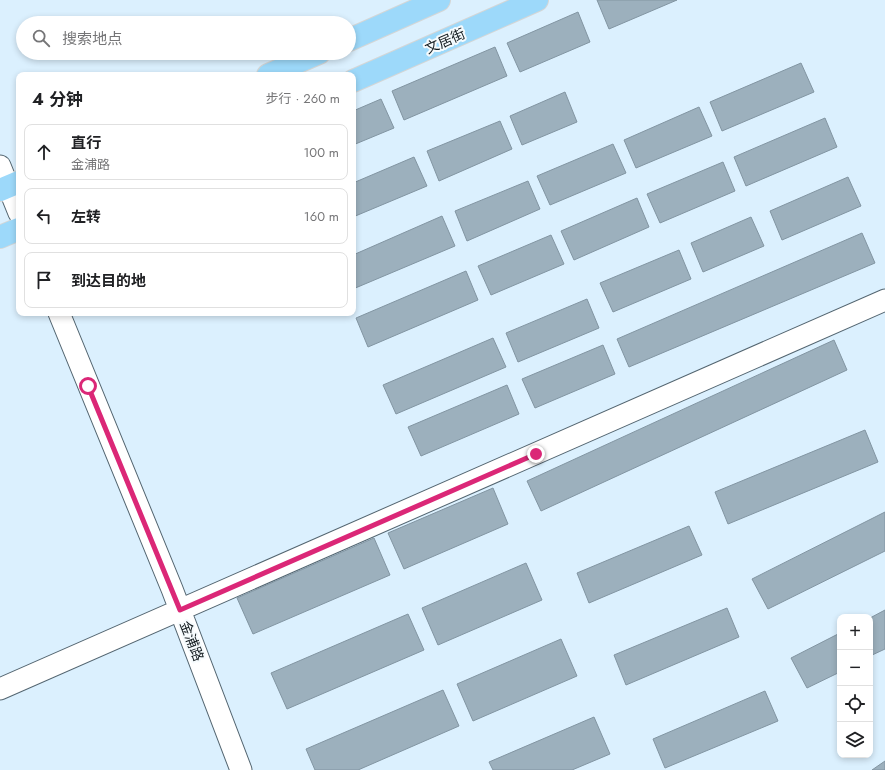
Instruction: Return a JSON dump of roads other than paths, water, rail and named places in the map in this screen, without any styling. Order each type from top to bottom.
[{"type":"main road","points":[[356,37],[439,0]]},
{"type":"main road","name":"文居街","points":[[356,80],[537,0]]},
{"type":"main road","points":[[275,72],[303,60]]},
{"type":"main road","points":[[0,238],[16,230]]},
{"type":"street","points":[[0,166],[16,205]]},
{"type":"street","points":[[0,689],[885,300]]},
{"type":"street","name":"金浦路","points":[[60,316],[180,610],[241,770]]}]
